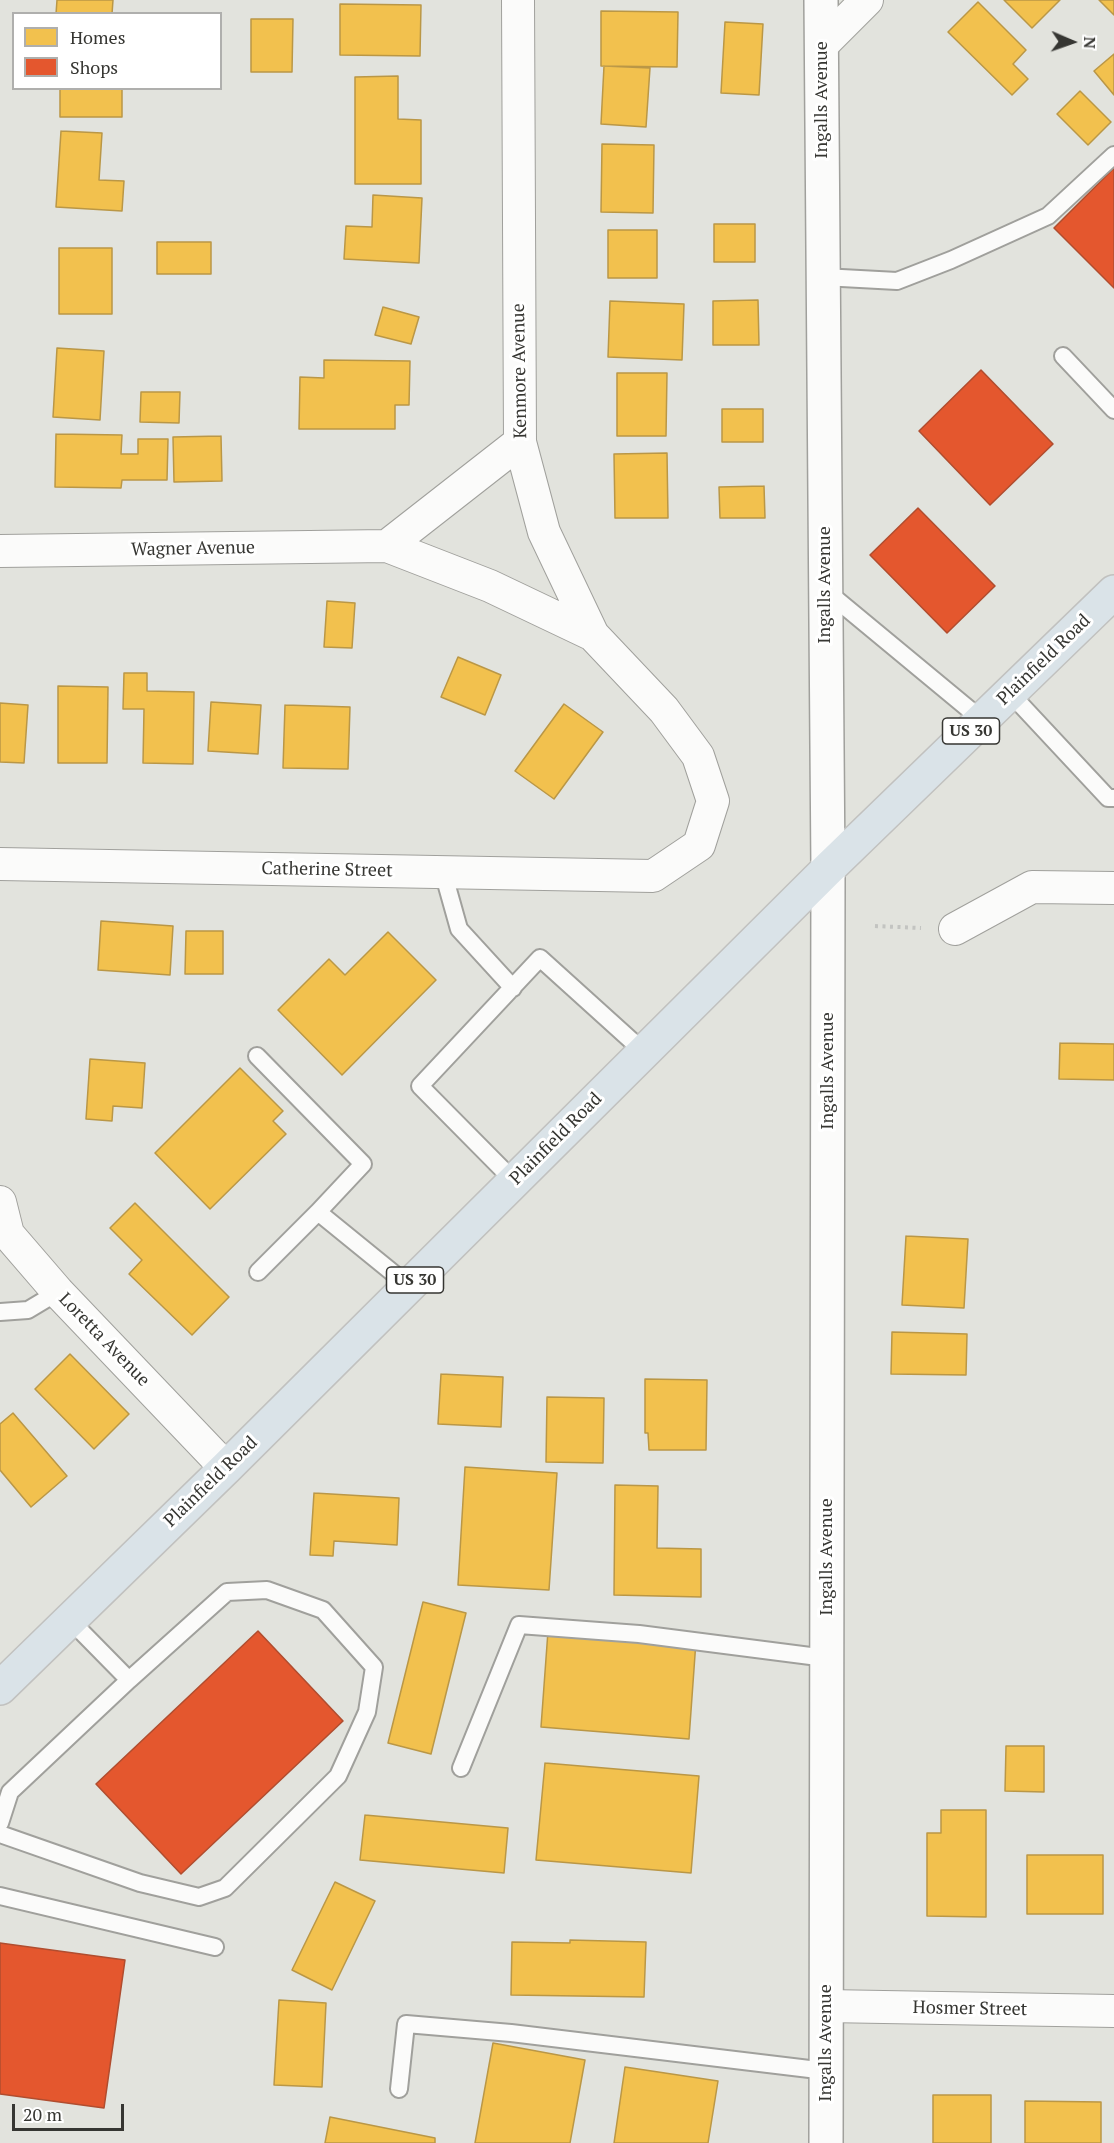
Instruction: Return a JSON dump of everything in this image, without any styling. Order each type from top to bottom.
[{"type":"main road","name":"Plainfield Road","points":[[0,1688],[226,1468],[828,869],[1114,592]]},
{"type":"street","name":"Kenmore Avenue","points":[[518,0],[520,441],[544,532],[593,635],[664,710],[699,756],[713,801],[699,845],[654,876]]},
{"type":"street","name":"Ingalls Avenue","points":[[821,0],[828,869],[826,2143]]},
{"type":"street","points":[[821,46],[867,0]]},
{"type":"street","points":[[387,546],[520,441]]},
{"type":"street","name":"Wagner Avenue","points":[[0,551],[387,546],[490,586],[593,635]]},
{"type":"street","name":"Catherine Street","points":[[0,864],[654,876]]},
{"type":"street","points":[[955,929],[1032,887],[1114,888]]},
{"type":"street","name":"Loretta Avenue","points":[[0,1202],[8,1234],[58,1292],[226,1468]]},
{"type":"street","name":"Hosmer Street","points":[[826,2006],[1114,2011]]},
{"type":"lane","points":[[823,277],[897,281],[951,260],[1048,216],[1114,155]]},
{"type":"lane","points":[[1063,356],[1114,410]]},
{"type":"lane","points":[[825,590],[982,720]]},
{"type":"lane","points":[[1010,693],[1108,798],[1114,798]]},
{"type":"lane","points":[[443,872],[459,929],[513,988]]},
{"type":"lane","points":[[514,1181],[420,1086],[540,958],[644,1052]]},
{"type":"lane","points":[[257,1056],[363,1164],[258,1272]]},
{"type":"lane","points":[[318,1212],[409,1286]]},
{"type":"lane","points":[[0,1312],[28,1310],[58,1292]]},
{"type":"lane","points":[[0,1823],[10,1792],[226,1592],[267,1590],[323,1610],[374,1667],[367,1712],[338,1776],[225,1888],[199,1897],[150,1886],[0,1834]]},
{"type":"lane","points":[[70,1620],[129,1680]]},
{"type":"lane","points":[[461,1768],[519,1625],[639,1634],[826,1658]]},
{"type":"lane","points":[[0,1896],[215,1947]]},
{"type":"lane","points":[[399,2089],[405,2024],[511,2033],[826,2070]]},
{"type":"path","points":[[875,926],[955,929]]},
{"type":"building: Homes","points":[[57,0],[113,0],[112,12],[56,12]]},
{"type":"building: Homes","points":[[1004,0],[1060,0],[1032,28]]},
{"type":"building: Homes","points":[[1099,0],[1114,0],[1114,15]]},
{"type":"building: Homes","points":[[978,2],[1026,50],[1013,64],[1028,79],[1012,95],[948,32]]},
{"type":"building: Homes","points":[[340,4],[421,5],[420,56],[340,55]]},
{"type":"building: Homes","points":[[601,11],[678,12],[677,67],[601,66]]},
{"type":"building: Homes","points":[[251,19],[293,19],[292,72],[251,72]]},
{"type":"building: Homes","points":[[725,22],[763,24],[759,95],[721,93]]},
{"type":"building: Homes","points":[[1114,54],[1114,95],[1094,71]]},
{"type":"building: Homes","points":[[604,66],[650,68],[646,127],[601,124]]},
{"type":"building: Homes","points":[[398,76],[398,119],[421,120],[421,184],[355,184],[355,77]]},
{"type":"building: Homes","points":[[60,90],[122,90],[122,117],[60,117]]},
{"type":"building: Homes","points":[[1080,91],[1111,122],[1088,145],[1057,114]]},
{"type":"building: Homes","points":[[61,131],[102,133],[99,180],[124,181],[122,211],[56,207]]},
{"type":"building: Homes","points":[[602,144],[654,145],[653,213],[601,212]]},
{"type":"building: Homes","points":[[373,195],[422,198],[419,263],[344,259],[346,226],[372,227]]},
{"type":"building: Homes","points":[[714,224],[755,224],[755,262],[714,262]]},
{"type":"building: Homes","points":[[608,230],[657,230],[657,278],[608,278]]},
{"type":"building: Homes","points":[[157,242],[211,242],[211,274],[157,274]]},
{"type":"building: Homes","points":[[59,248],[112,248],[112,314],[59,314]]},
{"type":"building: Homes","points":[[758,300],[759,345],[713,345],[713,301]]},
{"type":"building: Homes","points":[[610,301],[684,304],[682,360],[608,357]]},
{"type":"building: Homes","points":[[383,307],[419,317],[411,344],[375,335]]},
{"type":"building: Homes","points":[[57,348],[104,351],[100,420],[53,417]]},
{"type":"building: Homes","points":[[324,360],[410,361],[409,405],[395,405],[395,429],[299,429],[300,377],[324,378]]},
{"type":"building: Homes","points":[[617,373],[667,373],[666,436],[617,436]]},
{"type":"building: Homes","points":[[141,392],[180,392],[179,423],[140,422]]},
{"type":"building: Homes","points":[[722,409],[763,409],[763,442],[722,442]]},
{"type":"building: Homes","points":[[56,434],[122,435],[121,454],[138,454],[138,439],[168,439],[167,480],[122,480],[121,488],[55,487]]},
{"type":"building: Homes","points":[[221,436],[222,481],[174,482],[173,437]]},
{"type":"building: Homes","points":[[667,453],[668,518],[615,518],[614,454]]},
{"type":"building: Homes","points":[[764,486],[765,518],[720,518],[719,487]]},
{"type":"building: Homes","points":[[327,601],[355,603],[352,648],[324,647]]},
{"type":"building: Homes","points":[[458,657],[501,675],[485,715],[441,697]]},
{"type":"building: Homes","points":[[124,673],[147,673],[147,691],[194,692],[193,764],[143,763],[144,709],[123,709]]},
{"type":"building: Homes","points":[[58,686],[108,687],[107,763],[58,763]]},
{"type":"building: Homes","points":[[211,702],[261,705],[258,754],[208,751]]},
{"type":"building: Homes","points":[[0,703],[28,705],[24,763],[0,762]]},
{"type":"building: Homes","points":[[564,704],[603,732],[554,799],[515,771]]},
{"type":"building: Homes","points":[[285,705],[350,707],[348,769],[283,768]]},
{"type":"building: Homes","points":[[101,921],[173,926],[170,975],[98,970]]},
{"type":"building: Homes","points":[[186,931],[223,931],[223,974],[185,974]]},
{"type":"building: Homes","points":[[388,932],[436,980],[342,1075],[278,1010],[329,959],[345,975]]},
{"type":"building: Homes","points":[[1060,1043],[1114,1044],[1114,1080],[1059,1079]]},
{"type":"building: Homes","points":[[90,1059],[145,1063],[142,1108],[113,1106],[112,1121],[86,1119]]},
{"type":"building: Homes","points":[[240,1068],[283,1111],[273,1121],[286,1134],[210,1209],[155,1153]]},
{"type":"building: Homes","points":[[135,1203],[229,1297],[192,1335],[129,1274],[142,1260],[110,1228]]},
{"type":"building: Homes","points":[[906,1236],[968,1239],[964,1308],[902,1305]]},
{"type":"building: Homes","points":[[892,1332],[967,1334],[966,1375],[891,1374]]},
{"type":"building: Homes","points":[[70,1354],[129,1414],[94,1449],[35,1389]]},
{"type":"building: Homes","points":[[441,1374],[503,1377],[501,1427],[438,1424]]},
{"type":"building: Homes","points":[[645,1379],[707,1380],[706,1450],[649,1450],[648,1433],[645,1433]]},
{"type":"building: Homes","points":[[547,1397],[604,1398],[603,1463],[546,1462]]},
{"type":"building: Homes","points":[[13,1413],[67,1476],[31,1507],[0,1470],[0,1424]]},
{"type":"building: Homes","points":[[465,1467],[557,1473],[549,1590],[458,1585]]},
{"type":"building: Homes","points":[[615,1485],[658,1486],[657,1548],[701,1549],[701,1597],[614,1595]]},
{"type":"building: Homes","points":[[314,1493],[399,1498],[397,1545],[334,1541],[333,1556],[310,1555]]},
{"type":"building: Homes","points":[[423,1602],[466,1613],[431,1754],[388,1743]]},
{"type":"building: Homes","points":[[548,1631],[696,1641],[689,1739],[541,1727]]},
{"type":"building: Homes","points":[[1006,1746],[1044,1746],[1044,1792],[1005,1791]]},
{"type":"building: Homes","points":[[545,1763],[699,1776],[691,1873],[536,1860]]},
{"type":"building: Homes","points":[[941,1810],[986,1810],[986,1917],[927,1916],[927,1833],[941,1833]]},
{"type":"building: Homes","points":[[365,1815],[508,1828],[504,1873],[360,1860]]},
{"type":"building: Homes","points":[[1027,1855],[1103,1855],[1103,1914],[1027,1914]]},
{"type":"building: Homes","points":[[335,1882],[375,1901],[332,1990],[292,1970]]},
{"type":"building: Homes","points":[[570,1940],[646,1942],[644,1997],[511,1995],[512,1942],[570,1943]]},
{"type":"building: Homes","points":[[279,2000],[326,2003],[322,2087],[274,2085]]},
{"type":"building: Homes","points":[[493,2043],[585,2060],[570,2143],[475,2143]]},
{"type":"building: Homes","points":[[625,2067],[718,2081],[708,2143],[614,2143]]},
{"type":"building: Homes","points":[[933,2095],[991,2095],[991,2143],[933,2143]]},
{"type":"building: Homes","points":[[1025,2101],[1101,2102],[1101,2143],[1025,2143]]},
{"type":"building: Homes","points":[[330,2117],[435,2138],[435,2143],[325,2143]]},
{"type":"building: Shops","points":[[1114,168],[1114,288],[1054,228]]},
{"type":"building: Shops","points":[[981,370],[1053,444],[990,505],[919,431]]},
{"type":"building: Shops","points":[[918,508],[995,586],[947,633],[870,555]]},
{"type":"building: Shops","points":[[258,1631],[343,1721],[181,1874],[96,1784]]},
{"type":"building: Shops","points":[[0,1943],[125,1960],[104,2108],[0,2094]]}]
